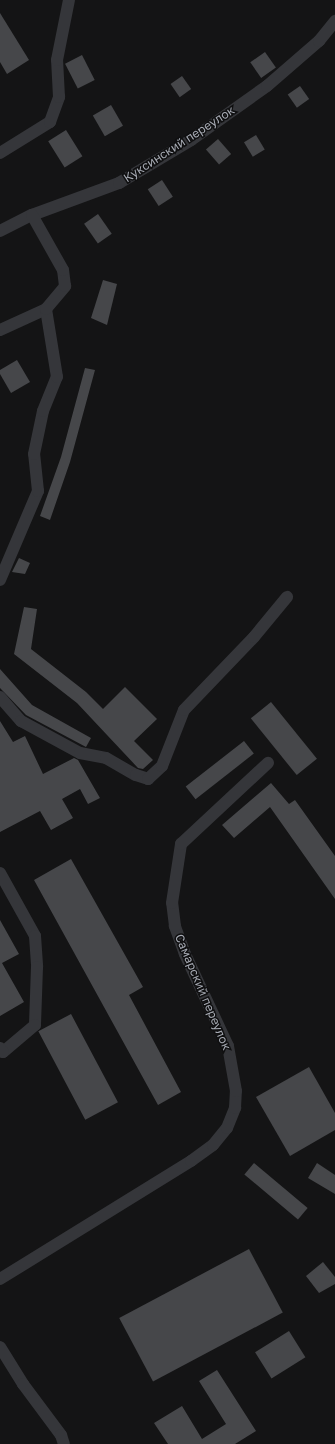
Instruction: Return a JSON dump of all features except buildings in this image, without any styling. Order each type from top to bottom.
[{"type":"street","points":[[0,153],[50,122],[59,97],[57,60],[69,0]]},
{"type":"street","name":"Куксинский переулок","points":[[0,230],[32,215],[119,183],[191,140],[267,86],[319,41],[335,21]]},
{"type":"street","points":[[0,330],[46,309],[65,286],[63,270],[32,215]]},
{"type":"street","points":[[0,580],[38,491],[34,454],[43,411],[57,377],[46,309]]},
{"type":"street","points":[[0,697],[21,721],[80,753],[106,758],[136,775],[148,779],[162,766],[184,710],[254,637],[287,597]]},
{"type":"street","name":"Самарский переулок","points":[[0,1280],[191,1161],[213,1145],[228,1128],[235,1108],[236,1091],[228,1046],[185,954],[175,926],[172,903],[182,844],[268,763]]},
{"type":"street","points":[[0,874],[35,936],[37,967],[35,1025],[3,1052],[0,1048]]},
{"type":"street","points":[[0,1347],[23,1384],[61,1435],[64,1444]]}]
